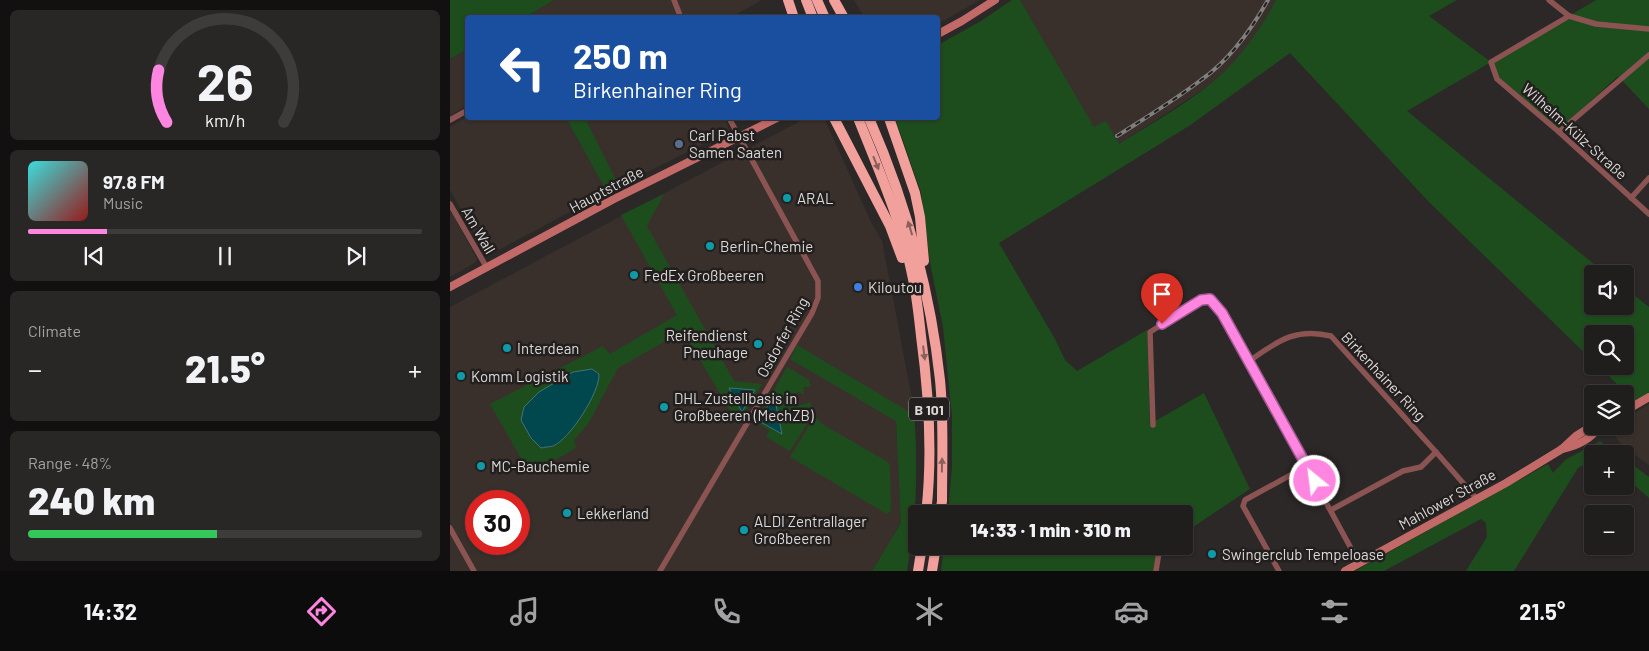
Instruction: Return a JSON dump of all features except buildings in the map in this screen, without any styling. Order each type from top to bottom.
[{"type":"highway","points":[[788,0],[793,15]]},
{"type":"highway","points":[[806,0],[812,15]]},
{"type":"highway","points":[[817,0],[824,15]]},
{"type":"highway","points":[[834,0],[842,15]]},
{"type":"highway","points":[[835,120],[890,226],[918,305]]},
{"type":"highway","name":"B 101","points":[[859,120],[879,168],[901,232],[918,305],[927,380],[929,416],[930,441],[926,505]]},
{"type":"highway","name":"B 101","points":[[870,120],[890,165],[923,274],[929,305],[940,380],[941,505]]},
{"type":"highway","points":[[891,120],[916,193],[922,235],[923,274]]},
{"type":"highway","points":[[918,571],[921,555]]},
{"type":"highway","points":[[934,571],[935,555]]},
{"type":"street","points":[[674,0],[680,15]]},
{"type":"street","points":[[940,33],[995,0]]},
{"type":"street","points":[[1550,0],[1568,16],[1596,24],[1649,28]]},
{"type":"street","name":"Wilhelm-Külz-Straße","points":[[1568,16],[1491,62],[1497,79],[1559,132],[1649,214]]},
{"type":"street","points":[[1559,132],[1649,55]]},
{"type":"street","points":[[450,120],[465,112]]},
{"type":"street","name":"Osdorfer Ring","points":[[660,571],[812,313],[818,298],[818,281],[730,120]]},
{"type":"street","name":"Hauptstraße","points":[[450,287],[614,199],[773,120]]},
{"type":"street","points":[[1631,198],[1649,178]]},
{"type":"street","name":"Am Wall","points":[[450,204],[487,268]]},
{"type":"street","points":[[1153,425],[1150,332],[1201,300],[1210,299],[1222,313],[1249,360],[1332,510],[1359,563]]},
{"type":"street","name":"Birkenhainer Ring","points":[[1249,360],[1284,338],[1313,334],[1331,336],[1477,499]]},
{"type":"street","points":[[1634,406],[1649,397]]},
{"type":"street","name":"Mahlower Straße","points":[[1562,449],[1584,431]]},
{"type":"street","name":"Mahlower Straße","points":[[1344,571],[1477,499],[1562,449],[1580,443],[1592,435]]},
{"type":"street","points":[[1332,510],[1403,470],[1421,467],[1436,452]]},
{"type":"street","points":[[1279,571],[1243,506],[1245,500],[1307,466]]},
{"type":"street","points":[[450,528],[474,571]]},
{"type":"street","points":[[1156,571],[1159,555]]},
{"type":"shaded area","points":[[554,0],[762,0],[736,15],[529,15]]},
{"type":"shaded area","points":[[854,0],[980,0],[940,23],[940,15],[863,15]]},
{"type":"shaded area","points":[[1020,0],[1276,0],[1255,36],[1222,74],[1204,89],[1119,144],[1094,128]]},
{"type":"shaded area","points":[[465,50],[465,106],[450,116],[450,59]]},
{"type":"shaded area","points":[[465,118],[465,120],[567,120],[607,192],[493,253],[487,253],[484,251],[450,190],[450,127]]},
{"type":"shaded area","points":[[586,120],[725,120],[730,131],[619,186]]},
{"type":"shaded area","points":[[802,120],[825,120],[871,222],[882,241],[914,409],[896,421],[901,523],[872,571],[450,571],[450,307]]},
{"type":"shaded area","points":[[450,210],[477,259],[476,262],[450,277]]},
{"type":"shaded area","points":[[1649,404],[1649,465],[1634,454],[1634,445],[1622,445],[1614,435],[1634,435],[1634,413]]},
{"type":"green space","points":[[450,0],[554,0],[529,15],[465,15],[465,50],[450,59]]},
{"type":"green space","points":[[1012,0],[1020,0],[1094,127],[1106,121],[1119,144],[1184,104],[1226,70],[1245,49],[1262,25],[1276,0],[1457,0],[1429,16],[1491,62],[1407,111],[1595,265],[1584,265],[1584,315],[1634,315],[1634,295],[1649,307],[1649,392],[1634,401],[1634,385],[1618,385],[1608,375],[1634,375],[1634,325],[1584,325],[1584,352],[1429,202],[1290,53],[1189,126],[999,243],[1055,339],[1065,360],[1077,371],[1147,330],[1150,424],[1204,393],[1250,489],[1193,527],[1193,505],[949,505],[952,467],[952,416],[943,327],[930,262],[921,192],[896,120],[940,120],[940,44],[981,21]]},
{"type":"green space","points":[[1596,0],[1649,0],[1649,109],[1618,76],[1559,130],[1499,77],[1491,62]]},
{"type":"green space","points":[[567,120],[586,120],[619,186],[607,192]]},
{"type":"green space","points":[[664,194],[647,226],[734,381],[762,384],[738,424],[683,331],[618,368],[588,424],[574,440],[576,448],[530,474],[490,404],[603,346],[610,354],[677,315],[621,215]]},
{"type":"green space","points":[[797,345],[908,411],[914,409],[916,490],[915,505],[908,505],[909,555],[907,571],[872,571],[901,523],[896,421],[790,359]]},
{"type":"green space","points":[[787,367],[809,380],[811,387],[803,387],[804,395],[799,392],[795,393],[792,397],[792,403],[798,406],[811,402],[813,414],[790,451],[766,437],[770,430],[757,423],[759,421],[782,434],[774,396],[756,422]]},
{"type":"green space","points":[[815,416],[822,424],[888,462],[890,466],[891,510],[887,514],[790,457]]},
{"type":"green space","points":[[1600,441],[1605,445],[1593,445]]},
{"type":"green space","points":[[1584,450],[1584,465],[1578,468],[1514,571],[1466,571],[1487,537],[1486,523],[1481,519],[1384,571],[1355,571],[1548,464],[1553,473],[1565,460]]},
{"type":"green space","points":[[1634,466],[1649,477],[1649,498],[1634,485]]},
{"type":"green space","points":[[943,555],[1159,555],[1156,571],[941,571]]},
{"type":"water","points":[[592,369],[599,374],[598,382],[595,392],[583,414],[560,442],[553,446],[541,448],[531,438],[521,420],[524,407],[539,392],[573,372]]},
{"type":"water","points":[[729,388],[755,390],[742,412]]},
{"type":"water","points":[[774,395],[782,434],[759,421]]},
{"type":"railway","points":[[1117,136],[1181,95],[1212,72],[1247,33],[1268,0]]},
{"type":"place","name":"Carl Pabst Samen Saaten","points":[[679,144]]},
{"type":"place","name":"ARAL","points":[[787,198]]},
{"type":"place","name":"Berlin-Chemie","points":[[710,246]]},
{"type":"place","name":"FedEx Großbeeren","points":[[634,275]]},
{"type":"place","name":"Kiloutou","points":[[858,287]]},
{"type":"place","name":"Reifendienst Pneuhage","points":[[758,344]]},
{"type":"place","name":"Interdean","points":[[507,348]]},
{"type":"place","name":"Komm Logistik","points":[[461,376]]},
{"type":"place","name":"DHL Zustellbasis in Großbeeren (MechZB)","points":[[664,407]]},
{"type":"place","name":"MC-Bauchemie","points":[[481,466]]},
{"type":"place","name":"Lekkerland","points":[[567,513]]},
{"type":"place","name":"ALDI Zentrallager Großbeeren","points":[[744,530]]},
{"type":"place","name":"Swingerclub Tempeloase","points":[[1212,554]]},
{"type":"route","points":[[1162,324],[1201,300],[1210,299],[1222,313],[1315,481]]}]
